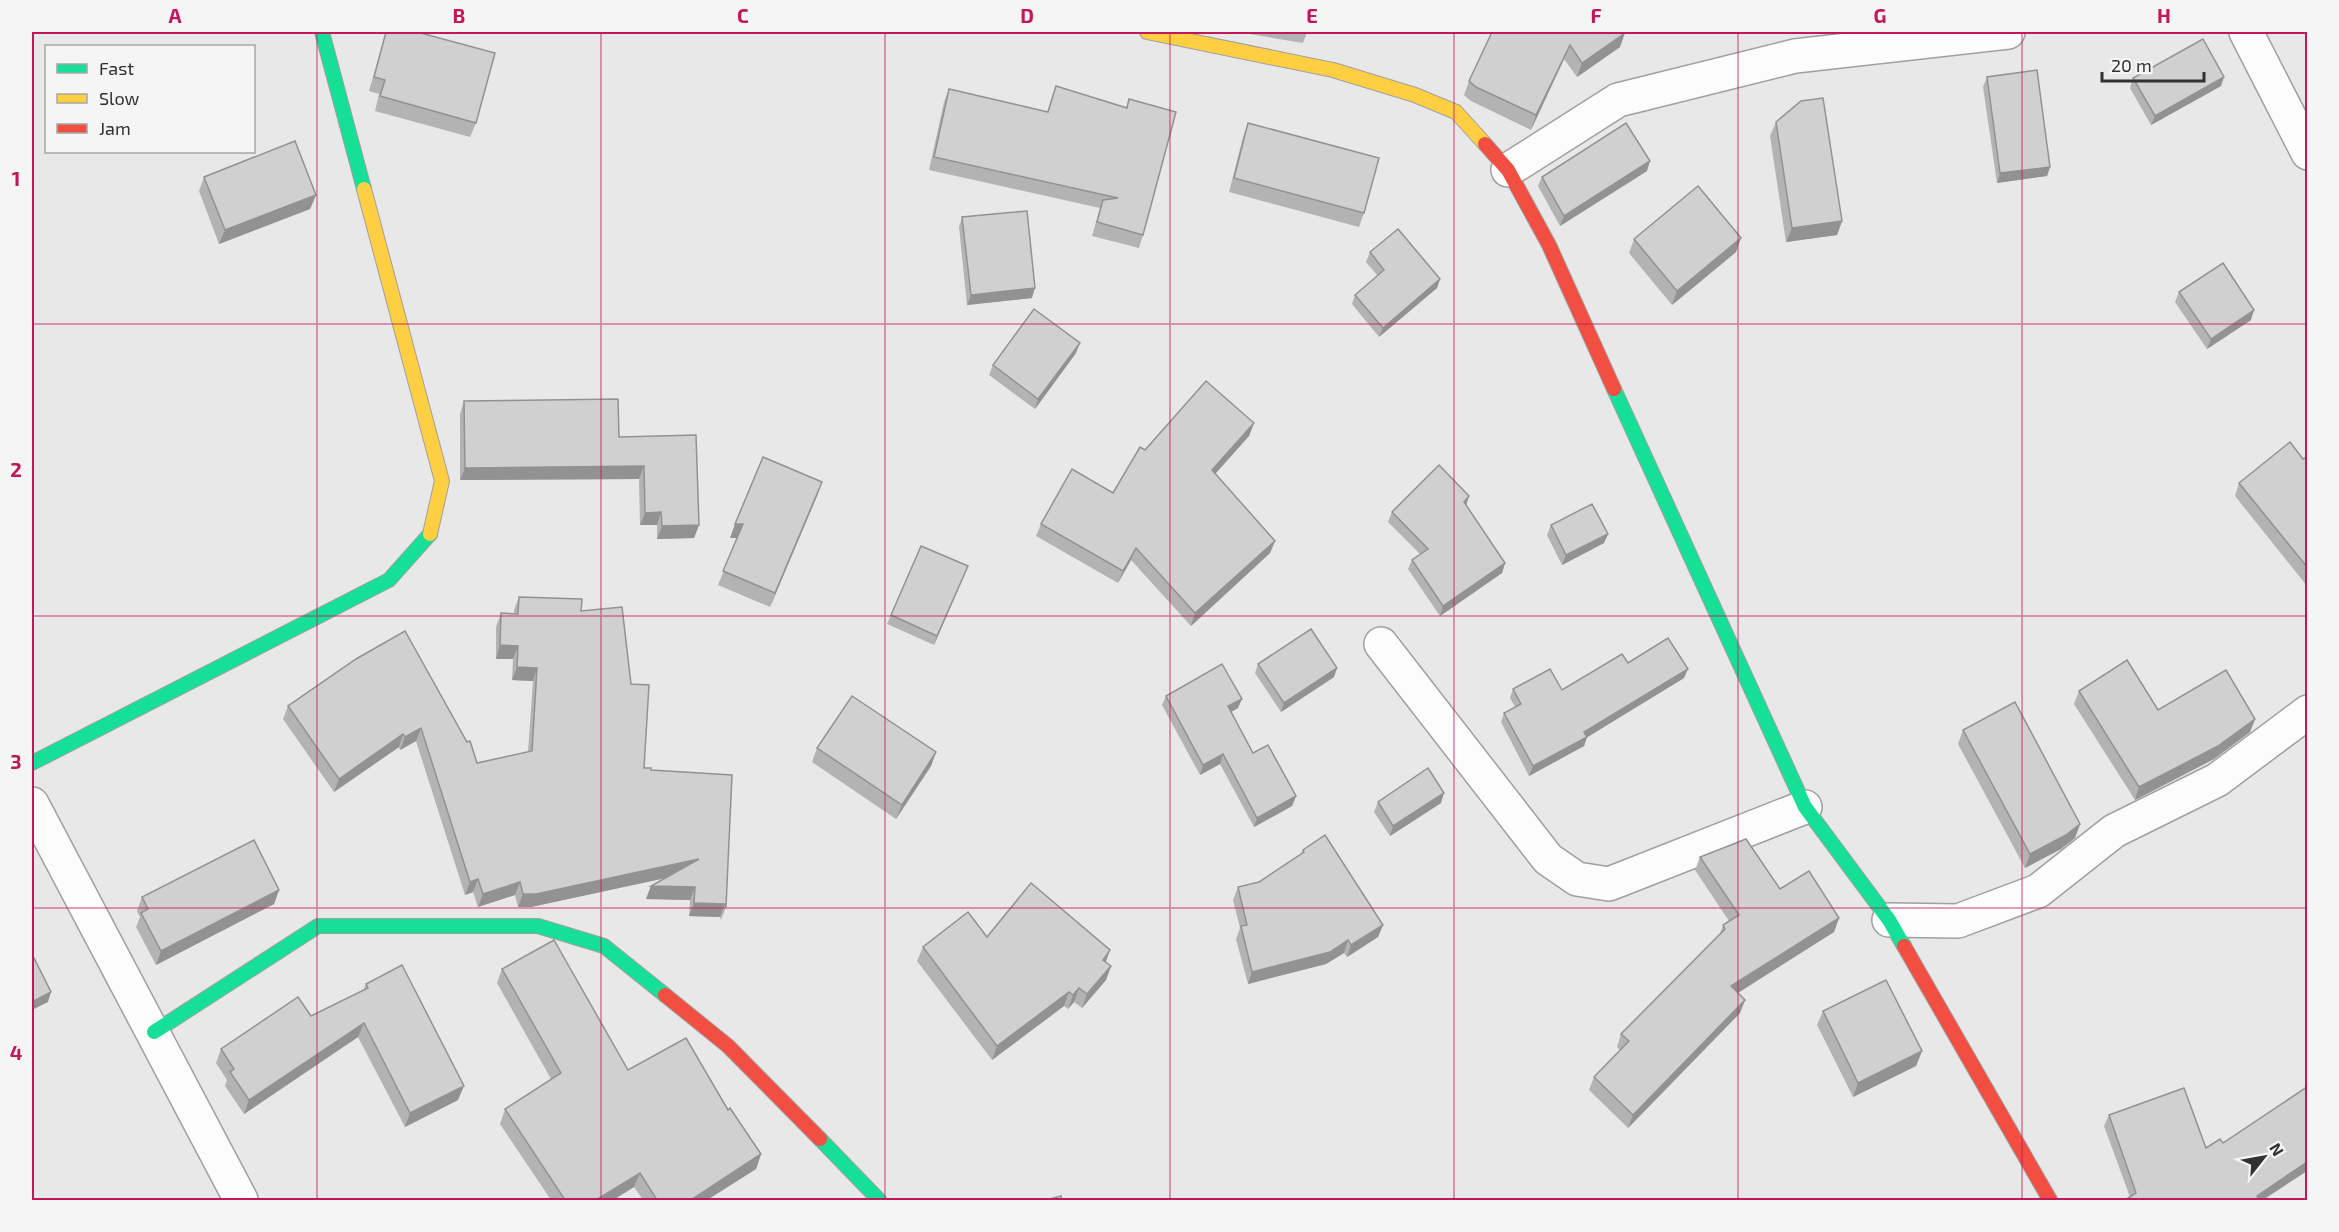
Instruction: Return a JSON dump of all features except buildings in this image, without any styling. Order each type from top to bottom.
[{"type":"street","points":[[32,763],[389,580],[432,532],[442,481],[322,32]]},
{"type":"street","points":[[1147,32],[1333,70],[1415,95],[1456,112],[1508,170],[1549,245],[1805,807],[1889,920],[2050,1200]]},
{"type":"street","points":[[1508,170],[1618,100],[1795,44],[2008,32]]},
{"type":"street","points":[[2246,32],[2307,153]]},
{"type":"street","points":[[1381,644],[1548,859],[1577,879],[1610,884],[1805,807]]},
{"type":"street","points":[[1889,920],[1958,921],[2038,891],[2114,831],[2217,780],[2307,712]]},
{"type":"street","points":[[32,804],[241,1200]]},
{"type":"street","points":[[154,1032],[318,926],[538,926],[604,946],[728,1046],[879,1200]]},
{"type":"traffic: fast","points":[[322,32],[364,189]]},
{"type":"traffic: fast","points":[[1614,389],[1805,807],[1889,920],[1904,946]]},
{"type":"traffic: fast","points":[[32,763],[389,580],[430,534]]},
{"type":"traffic: fast","points":[[154,1032],[318,926],[538,926],[604,946],[665,995]]},
{"type":"traffic: fast","points":[[820,1139],[879,1200]]},
{"type":"traffic: slow","points":[[1147,32],[1333,70],[1415,95],[1456,112],[1485,144]]},
{"type":"traffic: slow","points":[[364,189],[442,481],[430,534]]},
{"type":"traffic: jam","points":[[1485,144],[1508,170],[1549,245],[1614,389]]},
{"type":"traffic: jam","points":[[1904,946],[2050,1200]]},
{"type":"traffic: jam","points":[[665,995],[728,1046],[820,1139]]}]
